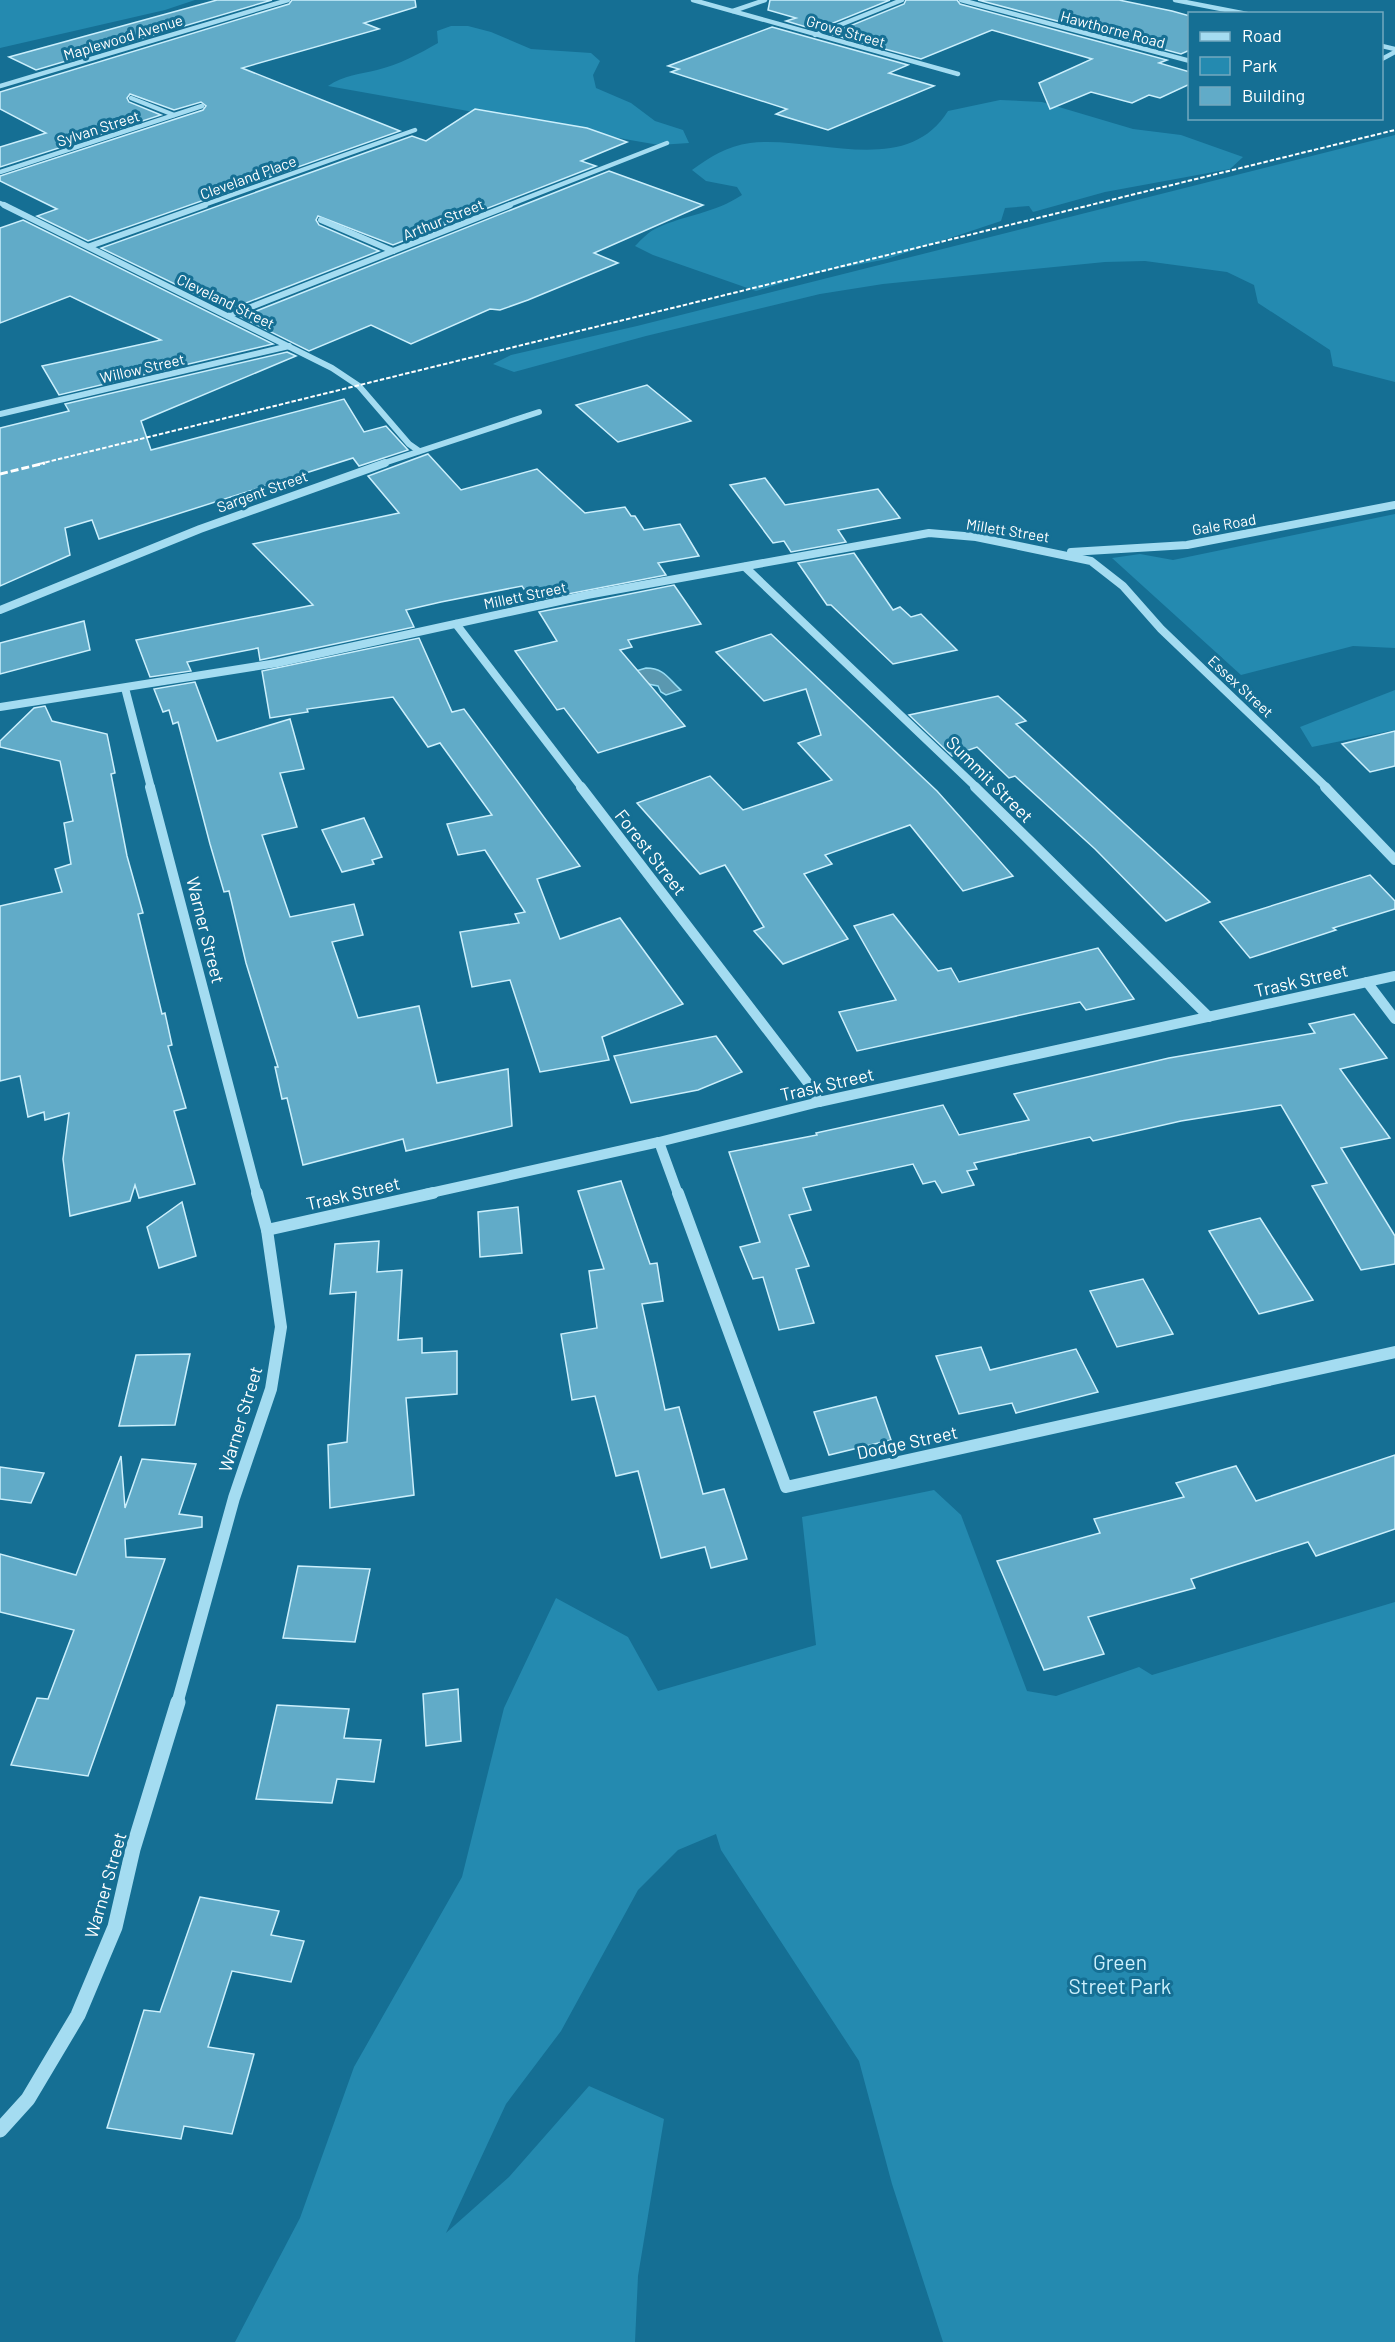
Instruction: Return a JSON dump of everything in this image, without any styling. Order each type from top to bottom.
[{"type":"street","name":"Maplewood Avenue","points":[[0,85],[288,0]]},
{"type":"street","name":"Grove Street","points":[[693,0],[958,74]]},
{"type":"street","points":[[733,11],[765,0]]},
{"type":"street","points":[[814,35],[902,0]]},
{"type":"street","name":"Hawthorne Road","points":[[961,0],[1188,61]]},
{"type":"street","points":[[1175,0],[1237,12]]},
{"type":"street","points":[[131,98],[174,116]]},
{"type":"street","name":"Sylvan Street","points":[[0,172],[202,106]]},
{"type":"street","name":"Cleveland Place","points":[[90,246],[415,130]]},
{"type":"street","name":"Arthur Street","points":[[228,316],[667,143]]},
{"type":"street","name":"Cleveland Street","points":[[0,203],[289,346],[359,386],[409,444],[418,451]]},
{"type":"street","points":[[321,220],[393,251]]},
{"type":"street","name":"Willow Street","points":[[0,414],[289,346]]},
{"type":"street","name":"Sargent Street","points":[[0,610],[149,546],[418,451],[539,412]]},
{"type":"street","name":"Gale Road","points":[[1056,552],[1099,552],[1187,545],[1395,505]]},
{"type":"street","name":"Millett Street","points":[[0,707],[278,663],[587,595],[929,533],[976,537],[1056,552]]},
{"type":"street","name":"Essex Street","points":[[1056,552],[1091,561],[1123,586],[1161,629],[1294,754],[1395,860]]},
{"type":"street","name":"Summit Street","points":[[745,567],[882,695],[1209,1017]]},
{"type":"street","name":"Forest Street","points":[[456,624],[790,1059],[819,1102]]},
{"type":"street","name":"Warner Street","points":[[0,2130],[28,2100],[78,2015],[115,1927],[133,1849],[195,1646],[234,1498],[271,1389],[281,1327],[267,1230],[218,1052],[125,688]]},
{"type":"street","name":"Trask Street","points":[[267,1230],[659,1142],[819,1102],[1395,976]]},
{"type":"street","points":[[1367,982],[1395,1019]]},
{"type":"street","name":"Dodge Street","points":[[659,1142],[786,1487],[1395,1353]]},
{"type":"green space","points":[[0,0],[195,0],[165,10],[0,48]]},
{"type":"green space","points":[[451,26],[468,26],[491,32],[531,49],[591,53],[600,61],[593,75],[596,88],[631,103],[655,121],[683,130],[689,143],[659,145],[328,86],[346,77],[385,68],[416,55],[438,43],[437,31]]},
{"type":"green space","points":[[1000,100],[1042,102],[1133,129],[1181,135],[1243,157],[1230,169],[1105,192],[1033,212],[1029,206],[1005,208],[1001,221],[887,259],[815,273],[756,291],[653,255],[635,246],[654,229],[721,206],[742,195],[737,187],[706,181],[692,170],[726,149],[742,144],[775,142],[857,150],[884,149],[908,144],[930,132],[948,111]]},
{"type":"green space","points":[[1395,135],[1395,382],[1333,366],[1330,350],[1258,303],[1254,285],[1227,272],[1145,261],[1105,262],[883,284],[820,294],[646,336],[514,372],[493,364],[511,355],[637,326]]},
{"type":"green space","points":[[1395,514],[1395,648],[1353,646],[1241,675],[1112,558],[1140,554],[1173,560]]},
{"type":"green space","points":[[1395,690],[1395,730],[1312,747],[1300,727]]},
{"type":"green space","name":"Green Street Park","points":[[934,1490],[961,1515],[1027,1691],[1056,1696],[1139,1667],[1152,1675],[1395,1602],[1395,2342],[943,2342],[892,2184],[859,2061],[721,1850],[716,1834],[678,1850],[638,1890],[561,2031],[506,2104],[446,2233],[509,2177],[589,2086],[664,2119],[638,2276],[635,2342],[235,2342],[300,2218],[354,2067],[462,1877],[504,1708],[556,1598],[628,1637],[658,1691],[816,1645],[802,1517]]},
{"type":"shaded area","points":[[646,668],[662,672],[681,690],[666,695],[658,686],[643,683],[636,671]]},
{"type":"building","points":[[217,0],[272,0],[36,70],[9,57]]},
{"type":"building","points":[[292,0],[415,0],[416,7],[364,23],[379,29],[242,68],[400,131],[88,241],[37,216],[57,209],[0,181],[0,176],[203,110],[206,106],[201,102],[174,110],[130,94],[127,98],[129,102],[161,115],[0,167],[0,147],[46,133],[0,109],[0,92],[289,4]]},
{"type":"building","points":[[770,0],[890,0],[816,30],[786,21],[796,18],[768,10]]},
{"type":"building","points":[[906,0],[957,0],[960,4],[1167,60],[1159,63],[1188,71],[1188,85],[1160,98],[1149,95],[1132,103],[1091,92],[1050,109],[1039,83],[1092,59],[992,30],[921,59],[830,34],[904,4]]},
{"type":"building","points":[[978,0],[1119,0],[1172,11],[1188,15],[1188,51],[1181,54]]},
{"type":"building","points":[[772,27],[908,65],[889,73],[934,86],[828,130],[776,114],[787,109],[671,72],[679,69],[668,66]]},
{"type":"building","points":[[475,109],[587,128],[627,142],[581,161],[596,166],[393,245],[318,216],[316,220],[319,225],[379,251],[228,310],[101,248],[412,136],[426,141]]},
{"type":"building","points":[[609,171],[703,205],[594,253],[618,263],[528,300],[500,310],[490,309],[411,344],[371,325],[309,351],[241,317]]},
{"type":"building","points":[[23,220],[273,344],[59,395],[42,366],[161,340],[70,296],[0,323],[0,228]]},
{"type":"building","points":[[287,352],[296,356],[141,421],[151,450],[344,399],[364,432],[386,426],[408,450],[359,466],[353,458],[99,539],[92,520],[65,528],[70,555],[0,586],[0,428],[69,411],[65,404]]},
{"type":"building","points":[[647,385],[691,421],[618,442],[576,405]]},
{"type":"building","points":[[428,454],[461,490],[537,469],[585,513],[625,507],[631,516],[635,516],[644,530],[680,524],[699,556],[658,563],[666,575],[532,601],[522,586],[441,602],[406,610],[414,627],[260,660],[258,648],[187,662],[191,671],[150,677],[136,640],[313,605],[253,544],[399,513],[368,476]]},
{"type":"building","points":[[765,478],[785,505],[878,489],[900,518],[838,530],[846,542],[791,552],[784,541],[773,543],[730,485]]},
{"type":"building","points":[[854,553],[893,610],[900,607],[911,617],[921,614],[957,650],[893,664],[831,605],[827,605],[798,563]]},
{"type":"building","points":[[674,585],[701,624],[628,640],[632,647],[620,650],[685,726],[598,753],[564,708],[557,710],[515,651],[557,641],[539,612]]},
{"type":"building","points":[[84,621],[90,650],[0,674],[0,643]]},
{"type":"building","points":[[771,634],[937,791],[1013,876],[963,891],[910,825],[825,855],[832,864],[804,874],[848,939],[783,964],[754,931],[764,927],[725,865],[700,874],[637,803],[710,776],[743,810],[832,780],[798,743],[821,735],[806,689],[764,701],[716,652]]},
{"type":"building","points":[[419,638],[452,712],[464,709],[580,866],[537,879],[560,939],[620,918],[683,1004],[602,1037],[609,1060],[540,1072],[510,980],[472,987],[460,932],[519,923],[515,914],[525,912],[485,850],[458,855],[447,824],[492,815],[440,743],[428,747],[393,697],[307,709],[308,712],[270,718],[262,671]]},
{"type":"building","points":[[195,682],[217,741],[290,719],[304,769],[280,773],[297,827],[262,835],[290,917],[354,904],[363,935],[332,942],[358,1018],[419,1006],[437,1083],[508,1069],[512,1126],[406,1151],[403,1139],[303,1165],[287,1098],[282,1099],[275,1067],[278,1067],[246,963],[229,891],[224,892],[178,722],[173,724],[169,710],[163,712],[154,689]]},
{"type":"building","points":[[998,696],[1026,721],[1016,724],[1210,902],[1166,921],[1095,849],[1015,776],[1009,778],[977,747],[952,756],[909,715]]},
{"type":"building","points":[[45,706],[52,721],[107,734],[115,773],[111,774],[127,856],[143,913],[138,914],[162,1014],[165,1013],[172,1045],[168,1046],[186,1108],[174,1111],[195,1184],[139,1198],[135,1185],[130,1201],[70,1216],[63,1159],[69,1113],[45,1120],[44,1112],[28,1117],[20,1076],[0,1081],[0,906],[62,892],[55,869],[71,864],[64,823],[73,821],[60,761],[0,747],[0,741],[34,708]]},
{"type":"building","points":[[1395,731],[1395,766],[1370,772],[1342,744]]},
{"type":"building","points":[[364,818],[382,857],[372,860],[374,864],[342,872],[322,830]]},
{"type":"building","points":[[1370,875],[1395,901],[1395,909],[1333,928],[1336,930],[1250,958],[1220,922]]},
{"type":"building","points":[[893,914],[938,971],[951,968],[959,982],[1098,948],[1134,999],[1086,1010],[1080,1002],[857,1051],[839,1012],[896,1000],[854,926]]},
{"type":"building","points":[[1354,1014],[1387,1058],[1340,1069],[1390,1138],[1341,1148],[1395,1236],[1395,1264],[1361,1270],[1312,1186],[1327,1183],[1281,1105],[1181,1121],[1093,1141],[1090,1137],[974,1163],[977,1169],[967,1171],[974,1185],[942,1193],[935,1181],[923,1184],[913,1164],[803,1188],[811,1210],[789,1215],[809,1266],[796,1269],[814,1323],[779,1330],[763,1277],[753,1279],[740,1247],[760,1242],[729,1152],[817,1135],[816,1133],[943,1105],[959,1135],[1029,1120],[1014,1094],[1169,1058],[1315,1033],[1309,1024]]},
{"type":"building","points":[[716,1036],[742,1072],[698,1090],[631,1103],[614,1056]]},
{"type":"building","points":[[621,1181],[650,1264],[657,1263],[663,1301],[642,1304],[665,1410],[679,1407],[703,1494],[724,1489],[747,1559],[711,1568],[705,1547],[661,1558],[638,1471],[616,1476],[595,1396],[572,1400],[561,1334],[597,1328],[589,1271],[604,1269],[578,1191]]},
{"type":"building","points":[[182,1202],[196,1256],[159,1268],[147,1227]]},
{"type":"building","points":[[518,1207],[522,1253],[480,1257],[478,1212]]},
{"type":"building","points":[[1260,1218],[1313,1300],[1259,1314],[1209,1231]]},
{"type":"building","points":[[379,1241],[377,1272],[402,1270],[398,1340],[422,1338],[422,1353],[457,1351],[457,1394],[406,1398],[414,1495],[330,1508],[328,1445],[347,1442],[356,1292],[330,1294],[335,1244]]},
{"type":"building","points":[[1143,1279],[1173,1334],[1117,1347],[1090,1291]]},
{"type":"building","points":[[981,1347],[990,1370],[1076,1349],[1098,1392],[1016,1413],[1012,1403],[959,1414],[936,1356]]},
{"type":"building","points":[[190,1354],[175,1425],[119,1426],[136,1355]]},
{"type":"building","points":[[876,1397],[891,1440],[829,1455],[814,1412]]},
{"type":"building","points":[[1395,1455],[1395,1529],[1316,1556],[1308,1542],[1191,1579],[1195,1588],[1088,1617],[1104,1654],[1044,1670],[997,1561],[1100,1533],[1094,1519],[1184,1497],[1176,1483],[1236,1466],[1256,1501]]},
{"type":"building","points":[[121,1456],[125,1508],[142,1459],[196,1464],[179,1514],[202,1517],[202,1527],[125,1539],[126,1557],[165,1559],[88,1776],[11,1765],[37,1698],[48,1699],[74,1630],[0,1612],[0,1554],[76,1575]]},
{"type":"building","points":[[0,1467],[44,1473],[31,1503],[0,1499]]},
{"type":"building","points":[[298,1566],[370,1569],[355,1642],[283,1638]]},
{"type":"building","points":[[458,1689],[461,1741],[426,1746],[423,1694]]},
{"type":"building","points":[[277,1705],[349,1709],[344,1738],[381,1740],[374,1782],[337,1779],[332,1803],[256,1799]]},
{"type":"building","points":[[200,1897],[279,1911],[271,1935],[304,1941],[291,1982],[232,1971],[208,2047],[254,2054],[232,2134],[184,2126],[181,2139],[107,2128],[144,2010],[160,2012]]},
{"type":"railway","points":[[39,464],[1395,130]]},
{"type":"railway","points":[[0,474],[45,463]]}]
